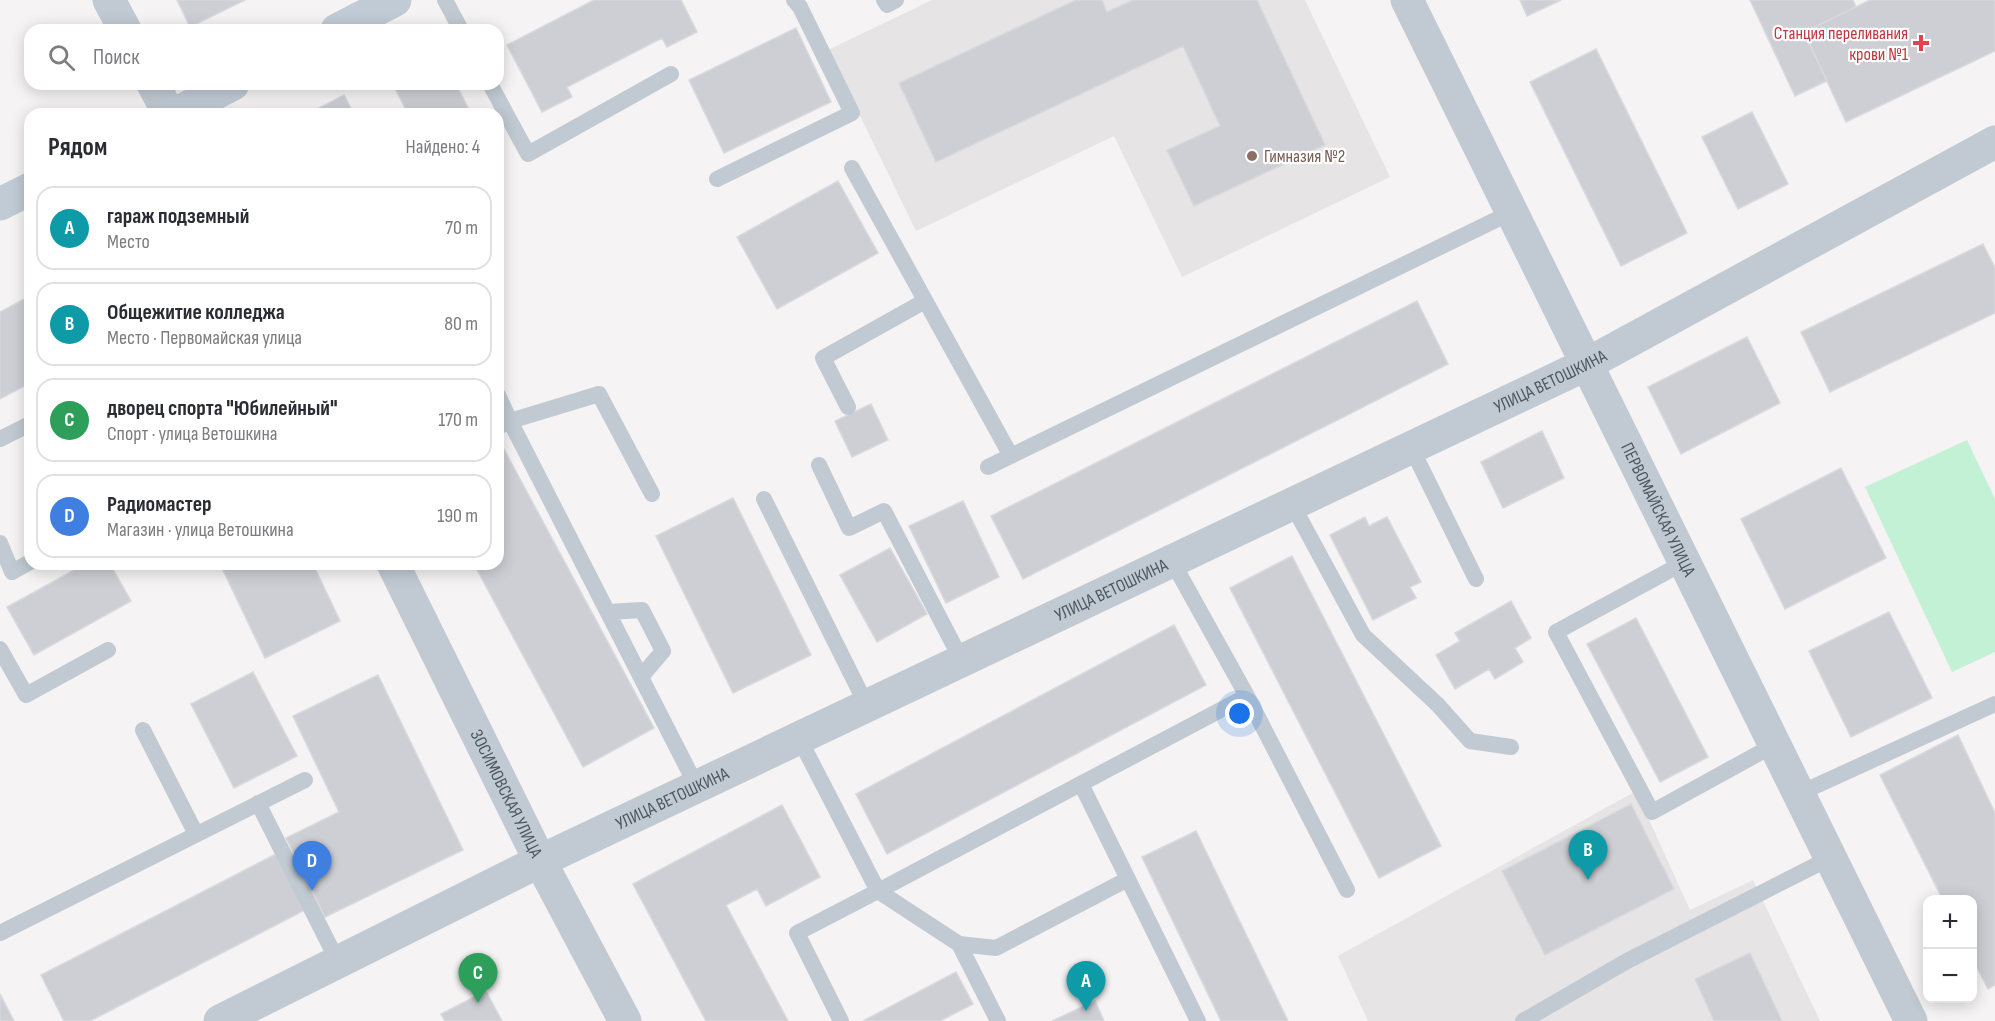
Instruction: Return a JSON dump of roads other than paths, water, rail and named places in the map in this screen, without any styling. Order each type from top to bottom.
[{"type":"main road","points":[[349,24],[395,0]]},
{"type":"main road","points":[[187,108],[221,90]]},
{"type":"main road","points":[[0,204],[24,192]]},
{"type":"street","points":[[109,0],[122,24]]},
{"type":"street","name":"ПЕРВОМАЙСКАЯ УЛИЦА","points":[[1407,0],[1911,1021]]},
{"type":"street","points":[[156,90],[166,108]]},
{"type":"street","name":"УЛИЦА ВЕТОШКИНА","points":[[220,1021],[540,861],[1587,364],[1995,142]]},
{"type":"street","name":"ЗОСИМОВСКАЯ УЛИЦА","points":[[396,570],[540,861],[625,1021]]},
{"type":"lane","points":[[445,0],[458,24]]},
{"type":"lane","points":[[717,179],[852,112],[800,7],[794,0]]},
{"type":"lane","points":[[884,0],[887,5],[896,0]]},
{"type":"lane","points":[[504,110],[528,154],[671,74]]},
{"type":"lane","points":[[493,90],[503,108]]},
{"type":"lane","points":[[852,168],[1011,456]]},
{"type":"lane","points":[[988,467],[1512,212]]},
{"type":"lane","points":[[848,407],[823,358],[925,301]]},
{"type":"lane","points":[[652,494],[599,394],[504,424],[608,612],[697,787]]},
{"type":"lane","points":[[0,439],[24,427]]},
{"type":"lane","points":[[1411,447],[1476,579]]},
{"type":"lane","points":[[819,465],[849,528],[884,511],[962,661]]},
{"type":"lane","points":[[764,499],[867,706]]},
{"type":"lane","points":[[1292,504],[1363,635],[1438,705],[1470,741],[1511,747]]},
{"type":"lane","points":[[0,543],[6,577],[24,566]]},
{"type":"lane","points":[[1172,561],[1247,696],[1347,890]]},
{"type":"lane","points":[[1685,562],[1556,632],[1652,812],[1774,746]]},
{"type":"lane","points":[[608,612],[642,610],[663,651],[641,677]]},
{"type":"lane","points":[[0,649],[26,695],[108,650]]},
{"type":"lane","points":[[842,1021],[797,933],[1247,696]]},
{"type":"lane","points":[[1798,794],[1995,704]]},
{"type":"lane","points":[[143,730],[196,834]]},
{"type":"lane","points":[[799,738],[878,891],[959,944],[996,948],[1128,879]]},
{"type":"lane","points":[[0,933],[305,780]]},
{"type":"lane","points":[[1081,784],[1198,1021]]},
{"type":"lane","points":[[258,803],[338,962]]},
{"type":"lane","points":[[1523,1021],[1627,961],[1830,858]]},
{"type":"lane","points":[[959,944],[998,1021]]},
{"type":"place","name":"Станция переливания крови №1","points":[[1921,43]]},
{"type":"place","name":"Гимназия №2","points":[[1252,156]]},
{"type":"place","name":"Общежитие колледжа","points":[[1588,880]]},
{"type":"place","name":"Радиомастер","points":[[312,891]]},
{"type":"place","name":"дворец спорта \"Юбилейный\"","points":[[478,1003]]},
{"type":"place","name":"гараж подземный","points":[[1086,1011]]}]
